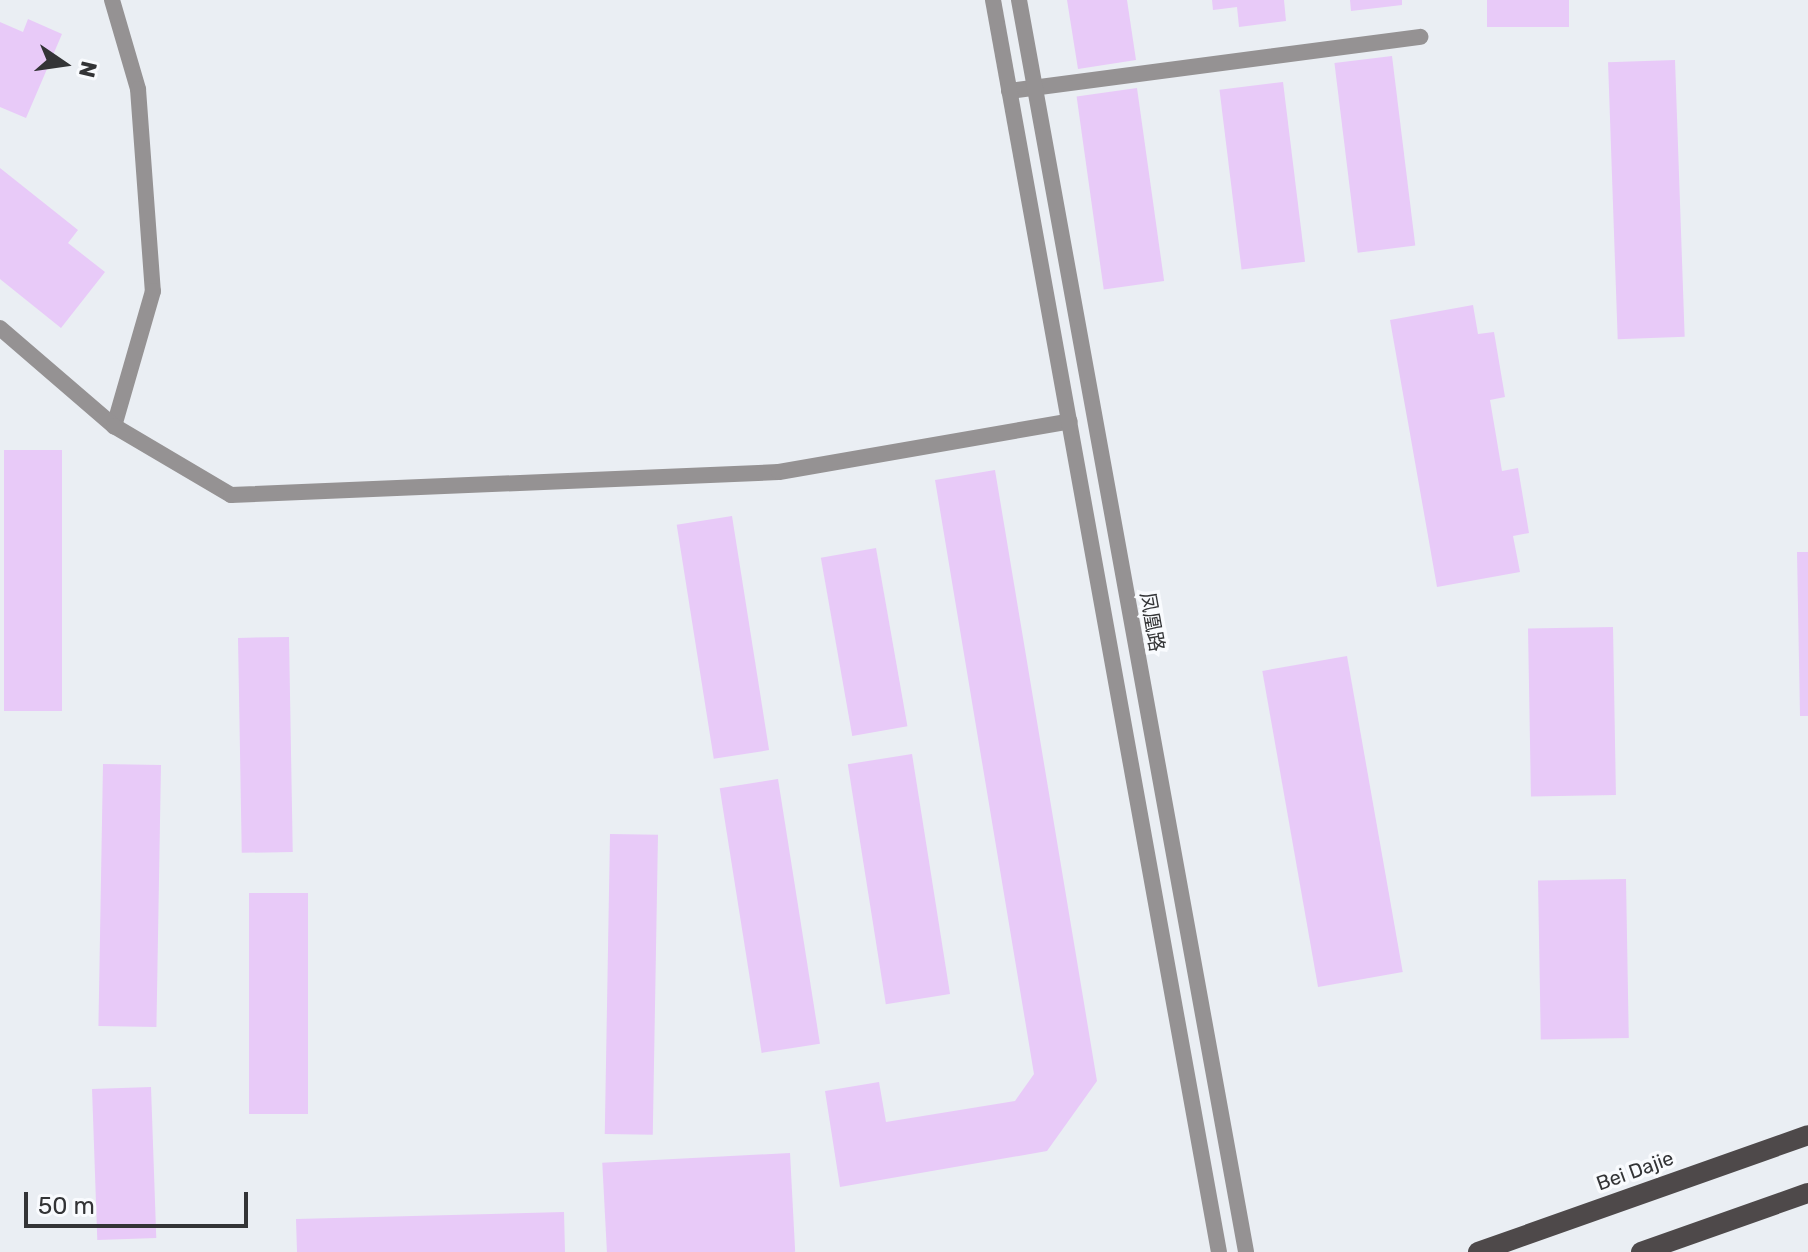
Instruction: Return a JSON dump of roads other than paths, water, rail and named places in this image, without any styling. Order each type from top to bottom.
[{"type":"main road","name":"Bei Dajie","points":[[1478,1252],[1808,1135]]},
{"type":"main road","points":[[1641,1252],[1808,1193]]},
{"type":"street","points":[[112,0],[138,89],[153,291],[114,426]]},
{"type":"street","points":[[993,0],[1219,1252]]},
{"type":"street","name":"凤凰路","points":[[1019,0],[1246,1252]]},
{"type":"street","points":[[1009,91],[1420,37]]},
{"type":"street","points":[[0,328],[114,426],[231,495],[779,472],[1070,421]]}]
